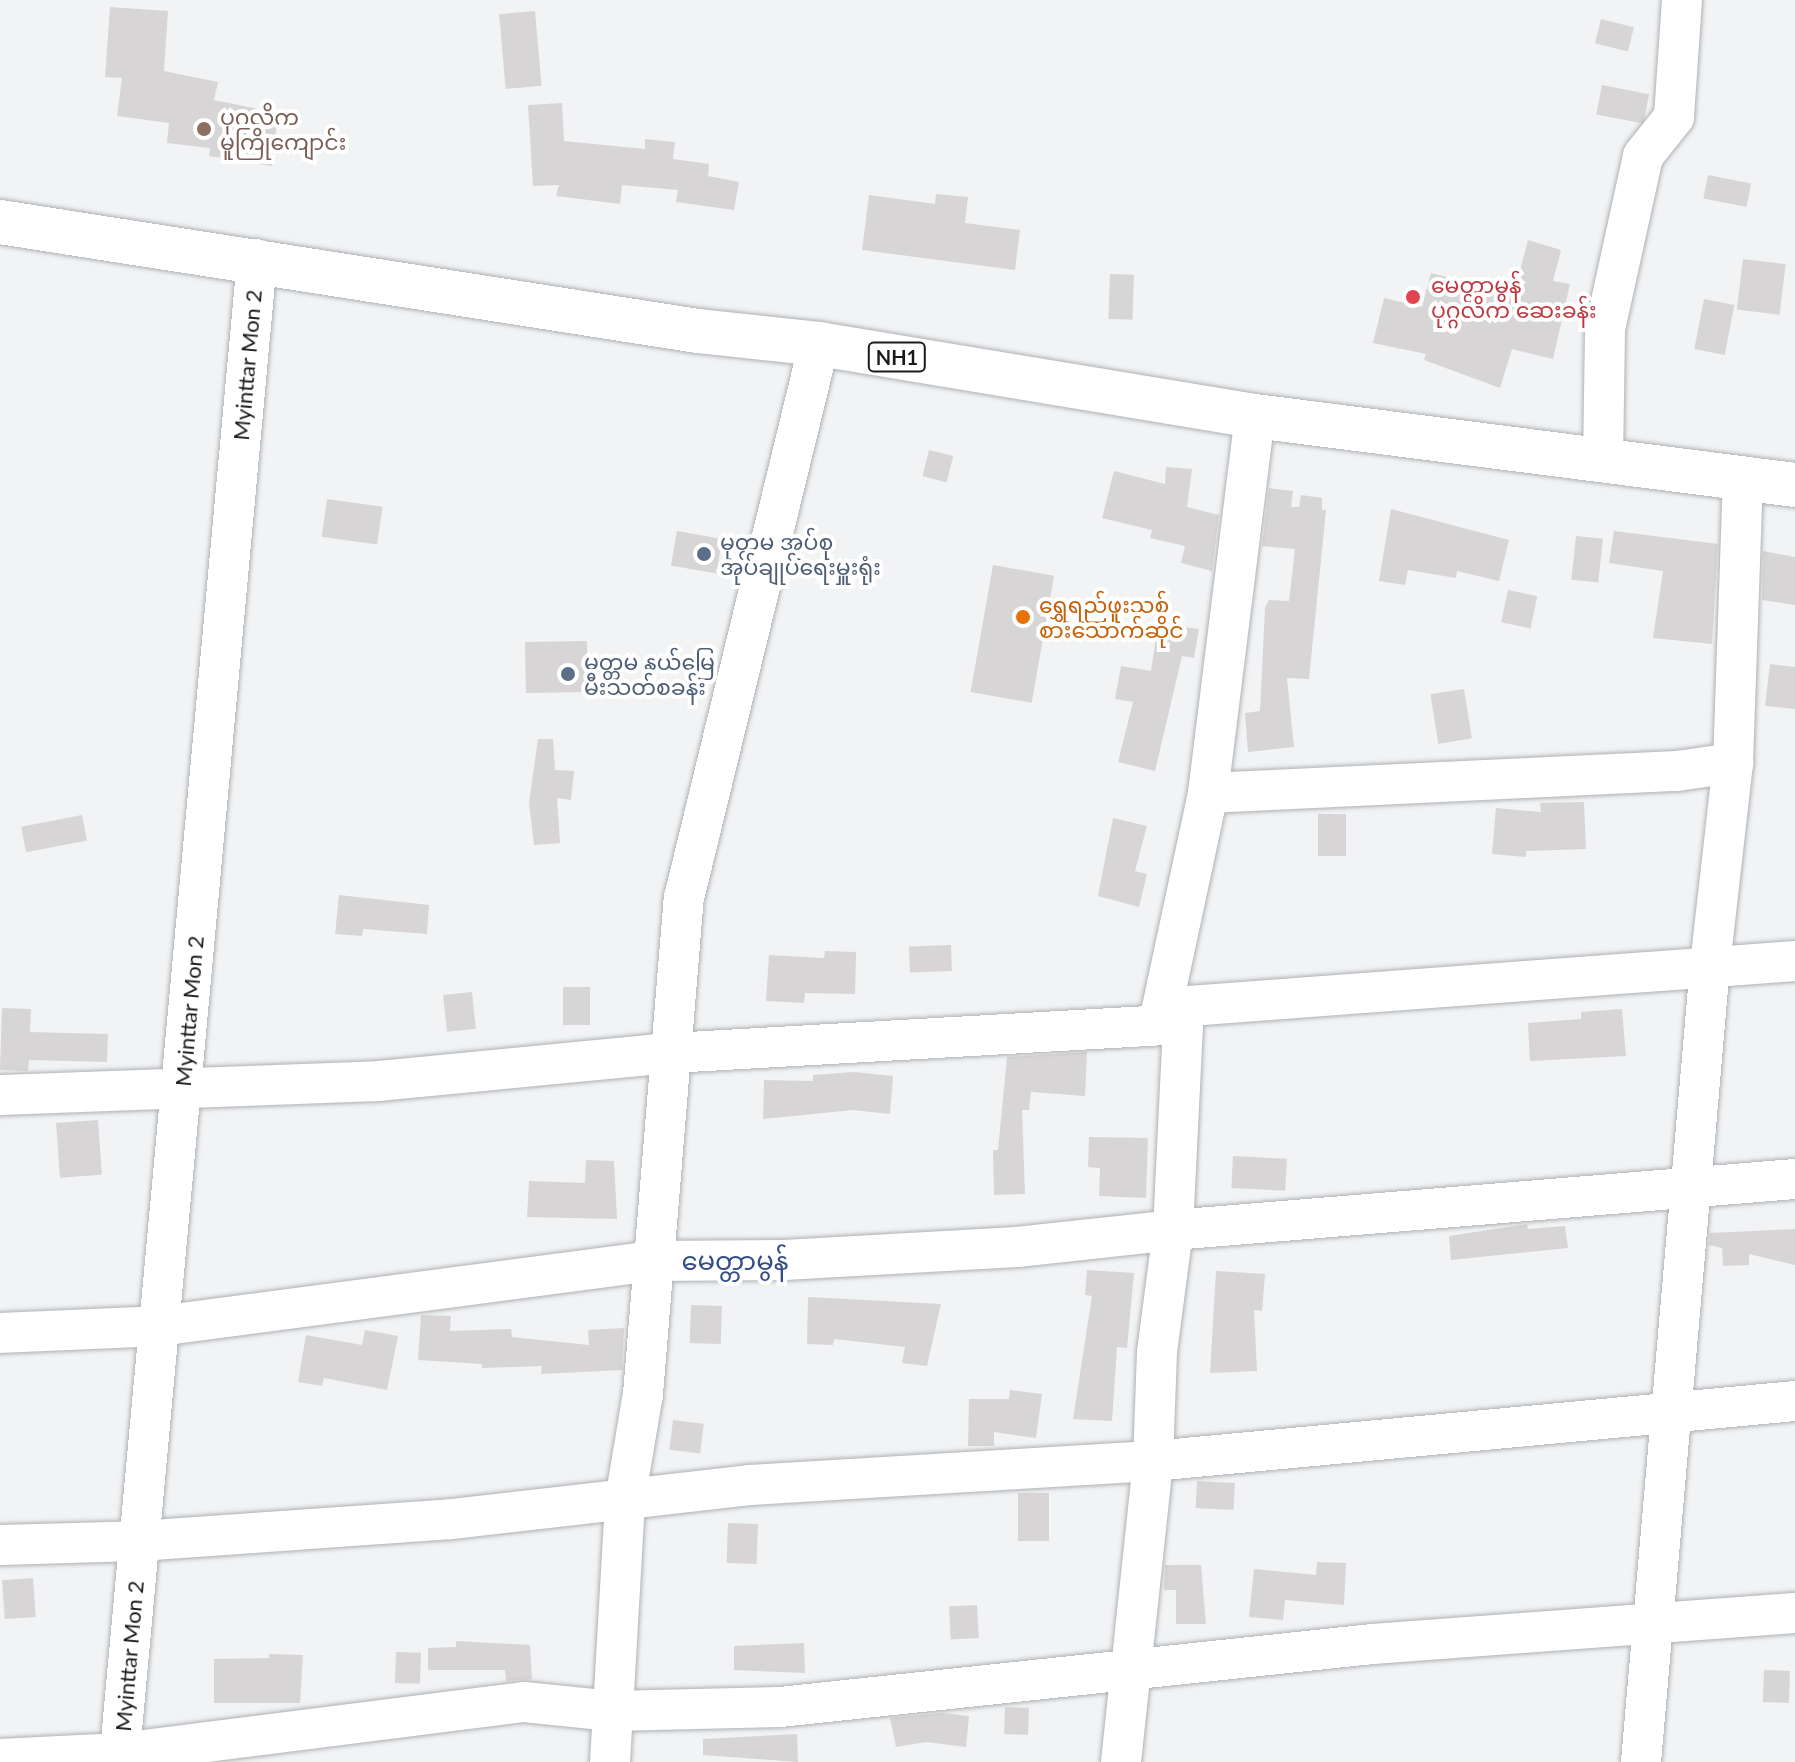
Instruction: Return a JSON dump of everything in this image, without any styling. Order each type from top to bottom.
[{"type":"highway","name":"NH1","points":[[0,222],[257,259],[698,331],[819,344],[1255,416],[1795,485]]},
{"type":"street","points":[[1603,460],[1605,329],[1643,156],[1674,117],[1682,0]]},
{"type":"street","name":"Myinttar Mon 2","points":[[119,1757],[257,259]]},
{"type":"street","points":[[610,1762],[625,1500],[643,1394],[684,898],[819,344]]},
{"type":"street","points":[[1121,1762],[1153,1461],[1157,1352],[1173,1230],[1172,1016],[1208,793],[1255,416]]},
{"type":"street","points":[[1641,1762],[1710,965],[1733,763],[1743,477]]},
{"type":"street","points":[[1208,793],[1677,771],[1733,763]]},
{"type":"street","points":[[0,1095],[182,1085],[379,1081],[671,1053],[1172,1016],[1710,965],[1795,961]]},
{"type":"street","points":[[0,1333],[159,1326],[652,1261],[1001,1248],[1173,1230],[1795,1179]]},
{"type":"street","points":[[0,1545],[139,1541],[625,1500],[749,1485],[1153,1461],[1795,1401]]},
{"type":"street","points":[[0,1759],[119,1757],[524,1702],[613,1711],[780,1707],[1130,1667],[1795,1613]]},
{"type":"building","points":[[110,7],[168,11],[164,71],[218,82],[214,100],[278,113],[272,166],[209,156],[210,148],[167,143],[169,123],[117,116],[122,78],[105,77]]},
{"type":"building","points":[[535,11],[542,86],[506,89],[499,14]]},
{"type":"building","points":[[1601,19],[1634,27],[1628,51],[1595,43]]},
{"type":"building","points":[[1602,85],[1649,94],[1643,124],[1596,114]]},
{"type":"building","points":[[562,103],[564,141],[645,149],[645,139],[675,142],[673,159],[709,164],[708,176],[739,182],[734,210],[676,202],[678,190],[622,185],[620,204],[556,196],[559,185],[533,186],[528,105]]},
{"type":"building","points":[[1708,175],[1751,183],[1747,207],[1703,199]]},
{"type":"building","points":[[936,194],[968,197],[965,223],[1020,230],[1015,270],[862,250],[869,195],[935,204]]},
{"type":"building","points":[[1528,240],[1561,250],[1553,281],[1570,284],[1553,359],[1512,349],[1500,388],[1424,360],[1426,354],[1373,343],[1384,298],[1422,307],[1431,273],[1514,294]]},
{"type":"building","points":[[1743,259],[1786,264],[1779,315],[1737,310]]},
{"type":"building","points":[[1110,274],[1134,275],[1132,320],[1108,319]]},
{"type":"building","points":[[1704,299],[1734,305],[1725,355],[1694,349]]},
{"type":"building","points":[[929,450],[953,456],[947,482],[922,476]]},
{"type":"building","points":[[1166,467],[1192,469],[1187,507],[1219,515],[1212,571],[1181,563],[1185,546],[1150,538],[1152,530],[1102,518],[1114,471],[1165,484]]},
{"type":"building","points":[[1269,488],[1293,491],[1291,507],[1299,507],[1301,495],[1322,498],[1322,510],[1326,510],[1309,679],[1287,678],[1294,747],[1248,752],[1245,713],[1260,711],[1265,608],[1269,600],[1289,601],[1295,549],[1262,546]]},
{"type":"building","points":[[327,499],[382,507],[377,544],[322,537]]},
{"type":"building","points":[[1391,509],[1509,540],[1499,581],[1457,571],[1456,578],[1408,570],[1405,585],[1379,581]]},
{"type":"building","points":[[677,531],[722,539],[716,573],[671,565]]},
{"type":"building","points":[[1614,531],[1718,544],[1712,644],[1653,638],[1663,571],[1609,563]]},
{"type":"building","points":[[1576,536],[1603,539],[1598,583],[1571,580]]},
{"type":"building","points":[[1763,551],[1795,557],[1795,605],[1762,600]]},
{"type":"building","points":[[993,565],[1054,576],[1032,703],[971,692]]},
{"type":"building","points":[[1508,590],[1537,596],[1530,629],[1501,622]]},
{"type":"building","points":[[1158,624],[1199,629],[1194,658],[1182,656],[1155,771],[1118,762],[1133,702],[1115,699],[1121,666],[1151,671]]},
{"type":"building","points":[[587,641],[588,692],[526,693],[525,642]]},
{"type":"building","points":[[1770,664],[1795,667],[1795,709],[1765,706]]},
{"type":"building","points":[[1464,689],[1472,738],[1438,744],[1430,694]]},
{"type":"building","points":[[538,739],[553,739],[555,770],[574,771],[571,800],[557,798],[560,843],[534,845],[529,803]]},
{"type":"building","points":[[1584,802],[1586,849],[1526,851],[1526,857],[1492,854],[1496,808],[1541,812],[1540,803]]},
{"type":"building","points":[[1318,814],[1346,814],[1346,856],[1318,856]]},
{"type":"building","points":[[82,815],[87,841],[26,852],[21,827]]},
{"type":"building","points":[[1113,818],[1147,826],[1135,871],[1147,874],[1139,907],[1098,896]]},
{"type":"building","points":[[339,895],[429,905],[427,934],[363,929],[362,936],[335,934]]},
{"type":"building","points":[[951,945],[952,971],[910,972],[909,946]]},
{"type":"building","points":[[825,951],[856,952],[855,994],[805,993],[804,1003],[766,1001],[769,955],[824,958]]},
{"type":"building","points":[[563,987],[590,987],[590,1025],[563,1025]]},
{"type":"building","points":[[472,992],[476,1029],[447,1032],[443,995]]},
{"type":"building","points":[[2,1008],[31,1009],[30,1032],[108,1034],[107,1062],[29,1060],[28,1071],[0,1070]]},
{"type":"building","points":[[1622,1009],[1626,1056],[1530,1061],[1528,1023],[1581,1019],[1581,1012]]},
{"type":"building","points":[[1087,1052],[1085,1096],[1031,1092],[1029,1110],[1022,1110],[1025,1194],[994,1195],[993,1150],[998,1150],[1007,1057]]},
{"type":"building","points":[[854,1072],[893,1076],[890,1114],[853,1110],[763,1119],[764,1080],[813,1081],[813,1075]]},
{"type":"building","points":[[98,1120],[102,1175],[60,1178],[56,1123]]},
{"type":"building","points":[[1089,1137],[1148,1138],[1146,1198],[1099,1196],[1100,1168],[1088,1167]]},
{"type":"building","points":[[1233,1156],[1287,1159],[1285,1191],[1231,1188]]},
{"type":"building","points":[[586,1160],[614,1161],[617,1219],[527,1217],[529,1181],[585,1183]]},
{"type":"building","points":[[1527,1224],[1528,1229],[1565,1226],[1568,1248],[1451,1260],[1449,1236]]},
{"type":"building","points":[[1795,1229],[1795,1265],[1749,1254],[1749,1265],[1723,1266],[1722,1248],[1709,1245],[1710,1233]]},
{"type":"building","points":[[1087,1270],[1134,1273],[1127,1348],[1117,1347],[1112,1421],[1073,1419],[1092,1296],[1085,1295]]},
{"type":"building","points":[[1216,1271],[1265,1274],[1262,1311],[1254,1310],[1257,1371],[1210,1373]]},
{"type":"building","points":[[808,1297],[941,1304],[927,1366],[902,1363],[905,1347],[834,1339],[833,1345],[807,1344]]},
{"type":"building","points":[[691,1305],[722,1306],[721,1344],[690,1343]]},
{"type":"building","points":[[421,1315],[451,1316],[450,1331],[511,1329],[512,1337],[589,1345],[588,1330],[624,1328],[622,1370],[541,1374],[542,1366],[482,1368],[482,1364],[418,1360]]},
{"type":"building","points":[[365,1330],[398,1336],[387,1390],[324,1378],[322,1386],[298,1382],[306,1335],[362,1345]]},
{"type":"building","points":[[1010,1390],[1042,1394],[1036,1438],[994,1432],[994,1446],[968,1446],[969,1399],[1009,1399]]},
{"type":"building","points":[[673,1420],[704,1424],[700,1454],[669,1450]]},
{"type":"building","points":[[1197,1481],[1235,1483],[1234,1510],[1196,1508]]},
{"type":"building","points":[[1018,1493],[1049,1493],[1049,1541],[1018,1541]]},
{"type":"building","points":[[728,1523],[758,1524],[757,1564],[727,1563]]},
{"type":"building","points":[[1317,1562],[1346,1563],[1344,1605],[1285,1600],[1283,1620],[1249,1617],[1254,1569],[1316,1575]]},
{"type":"building","points":[[1165,1565],[1201,1565],[1206,1624],[1176,1624],[1176,1590],[1164,1590]]},
{"type":"building","points":[[33,1578],[36,1617],[5,1619],[2,1580]]},
{"type":"building","points":[[977,1605],[979,1638],[951,1639],[949,1606]]},
{"type":"building","points":[[456,1641],[530,1645],[532,1679],[506,1681],[505,1670],[428,1670],[428,1648],[456,1647]]},
{"type":"building","points":[[804,1643],[805,1673],[734,1670],[734,1646]]},
{"type":"building","points":[[396,1652],[421,1653],[420,1684],[395,1683]]},
{"type":"building","points":[[269,1654],[303,1655],[300,1703],[214,1703],[214,1659],[269,1658]]},
{"type":"building","points":[[1764,1670],[1790,1671],[1789,1703],[1763,1702]]},
{"type":"building","points":[[1005,1707],[1029,1708],[1028,1735],[1004,1734]]},
{"type":"building","points":[[942,1713],[969,1716],[966,1747],[926,1742],[896,1747],[890,1718]]},
{"type":"building","points":[[797,1734],[798,1762],[703,1755],[703,1739]]},
{"type":"place","name":"ပုဂ္ဂလိက မူကြိုကျောင်း","points":[[204,129]]},
{"type":"place","name":"မေတ္တာမွန် ပုဂ္ဂလိက ဆေးခန်း","points":[[1413,297]]},
{"type":"place","name":"မုတ္တမ အုပ်စု အုပ်ချုပ်ရေးမှူးရုံး","points":[[704,554]]},
{"type":"place","name":"ရွှေရည်ဖူးသစ် စားသောက်ဆိုင်","points":[[1023,617]]},
{"type":"place","name":"မုတ္တမ နယ်မြေ မီးသတ်စခန်း","points":[[568,674]]},
{"type":"district","name":"မေတ္တာမွန်","points":[[735,1261]]}]
